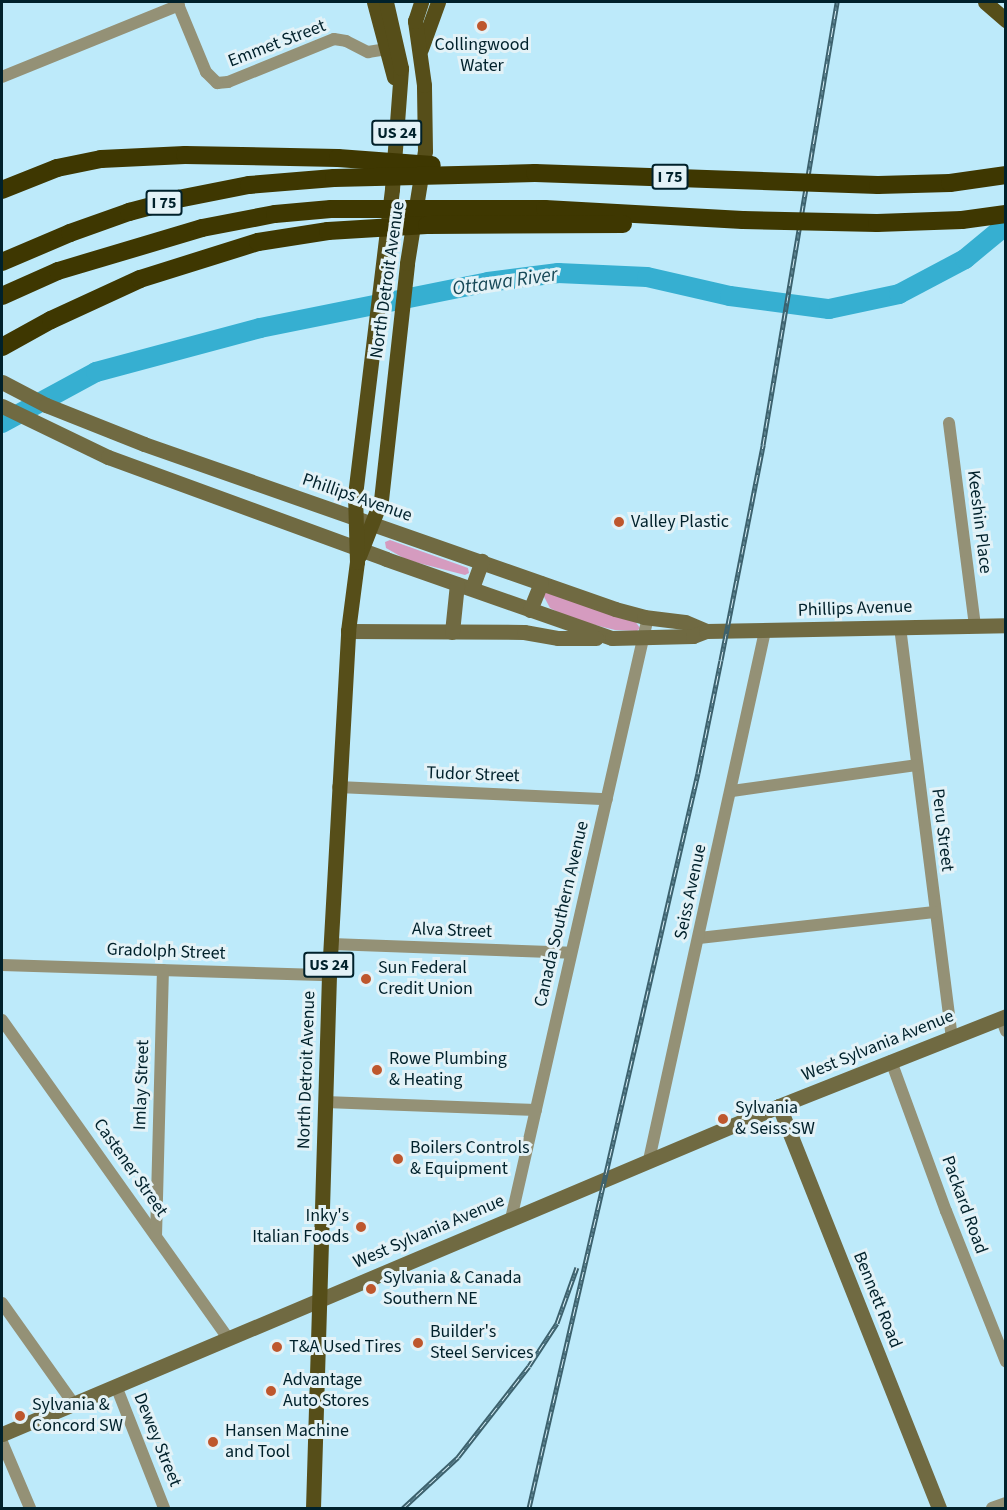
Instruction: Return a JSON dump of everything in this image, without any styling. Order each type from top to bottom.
[{"type":"highway","points":[[2,190],[57,168],[101,159],[185,155],[338,158],[535,172]]},
{"type":"highway","name":"I 75","points":[[2,262],[90,226],[178,200],[249,185],[334,178],[535,172],[878,185],[950,183],[1005,175]]},
{"type":"highway","name":"I 75","points":[[2,296],[58,271],[202,228],[276,214],[331,209],[545,209],[743,220],[877,224],[1005,214]]},
{"type":"highway","points":[[2,347],[51,320],[140,279],[258,242],[328,231],[427,225],[549,226],[743,220]]},
{"type":"main road","points":[[374,2],[399,92]]},
{"type":"main road","name":"North Detroit Avenue","points":[[313,1509],[330,944],[348,632],[359,552],[355,495],[392,189],[401,68],[399,49],[386,2]]},
{"type":"main road","name":"North Detroit Avenue","points":[[359,552],[381,500],[407,263],[425,151],[425,109],[415,21],[421,2]]},
{"type":"main road","points":[[420,52],[438,2]]},
{"type":"main road","points":[[985,2],[1005,18]]},
{"type":"main road","points":[[1002,2],[1005,18]]},
{"type":"main road","name":"Phillips Avenue","points":[[2,382],[77,417],[144,444],[627,613],[685,622],[706,631]]},
{"type":"main road","name":"Phillips Avenue","points":[[2,406],[108,457],[359,552],[612,638]]},
{"type":"main road","points":[[452,632],[464,586],[482,561]]},
{"type":"main road","points":[[530,610],[541,583]]},
{"type":"main road","name":"Phillips Avenue","points":[[348,632],[524,632],[558,638],[643,638],[693,636],[706,631],[1005,625]]},
{"type":"main road","name":"West Sylvania Avenue","points":[[2,1434],[779,1106],[952,1037],[1004,1022]]},
{"type":"main road","name":"Bennett Road","points":[[779,1106],[939,1509]]},
{"type":"street","name":"Emmet Street","points":[[178,3],[206,72],[213,80],[228,82],[334,39],[340,39],[368,52],[387,49]]},
{"type":"street","points":[[2,77],[178,3]]},
{"type":"street","name":"Keeshin Place","points":[[949,423],[975,626]]},
{"type":"street","name":"Canada Southern Avenue","points":[[511,1219],[648,617]]},
{"type":"street","name":"Peru Street","points":[[900,627],[952,1037]]},
{"type":"street","name":"Seiss Avenue","points":[[649,1160],[732,791],[765,631]]},
{"type":"street","points":[[732,791],[916,765]]},
{"type":"street","name":"Tudor Street","points":[[338,787],[607,799]]},
{"type":"street","points":[[699,938],[935,912]]},
{"type":"street","name":"Alva Street","points":[[330,944],[571,953]]},
{"type":"street","name":"Gradolph Street","points":[[2,965],[329,975]]},
{"type":"street","name":"Imlay Street","points":[[156,1236],[164,970]]},
{"type":"street","name":"Castener Street","points":[[2,1020],[228,1338]]},
{"type":"street","name":"Packard Road","points":[[891,1061],[1005,1362]]},
{"type":"street","points":[[325,1102],[536,1110]]},
{"type":"street","points":[[2,1303],[73,1404]]},
{"type":"street","name":"Dewey Street","points":[[116,1386],[164,1509]]},
{"type":"street","points":[[2,1442],[30,1509]]},
{"type":"street","points":[[992,1509],[1005,1503]]},
{"type":"shaded area","points":[[390,540],[468,568],[469,573],[465,575],[407,560],[386,548],[385,542]]},
{"type":"shaded area","points":[[541,591],[635,621],[640,628],[637,631],[615,630],[571,619],[550,608]]},
{"type":"waterway","name":"Ottawa River","points":[[2,423],[96,372],[260,328],[488,282],[558,273],[647,277],[730,296],[829,309],[899,294],[965,259],[1006,225]]},
{"type":"railway","points":[[529,1508],[698,773],[763,445],[837,2]]},
{"type":"railway","points":[[403,1508],[458,1457],[529,1366],[557,1323],[577,1267]]},
{"type":"place","name":"Collingwood Water","points":[[482,26]]},
{"type":"place","name":"Valley Plastic","points":[[619,522]]},
{"type":"place","name":"Sun Federal Credit Union","points":[[366,979]]},
{"type":"place","name":"Rowe Plumbing & Heating","points":[[377,1070]]},
{"type":"place","name":"Sylvania & Seiss SW","points":[[723,1119]]},
{"type":"place","name":"Boilers Controls & Equipment","points":[[398,1159]]},
{"type":"place","name":"Inky's Italian Foods","points":[[361,1227]]},
{"type":"place","name":"Sylvania & Canada Southern NE","points":[[371,1289]]},
{"type":"place","name":"Builder's Steel Services","points":[[418,1343]]},
{"type":"place","name":"T&A Used Tires","points":[[277,1347]]},
{"type":"place","name":"Advantage Auto Stores","points":[[271,1391]]},
{"type":"place","name":"Sylvania & Concord SW","points":[[20,1416]]},
{"type":"place","name":"Hansen Machine and Tool","points":[[213,1442]]}]
